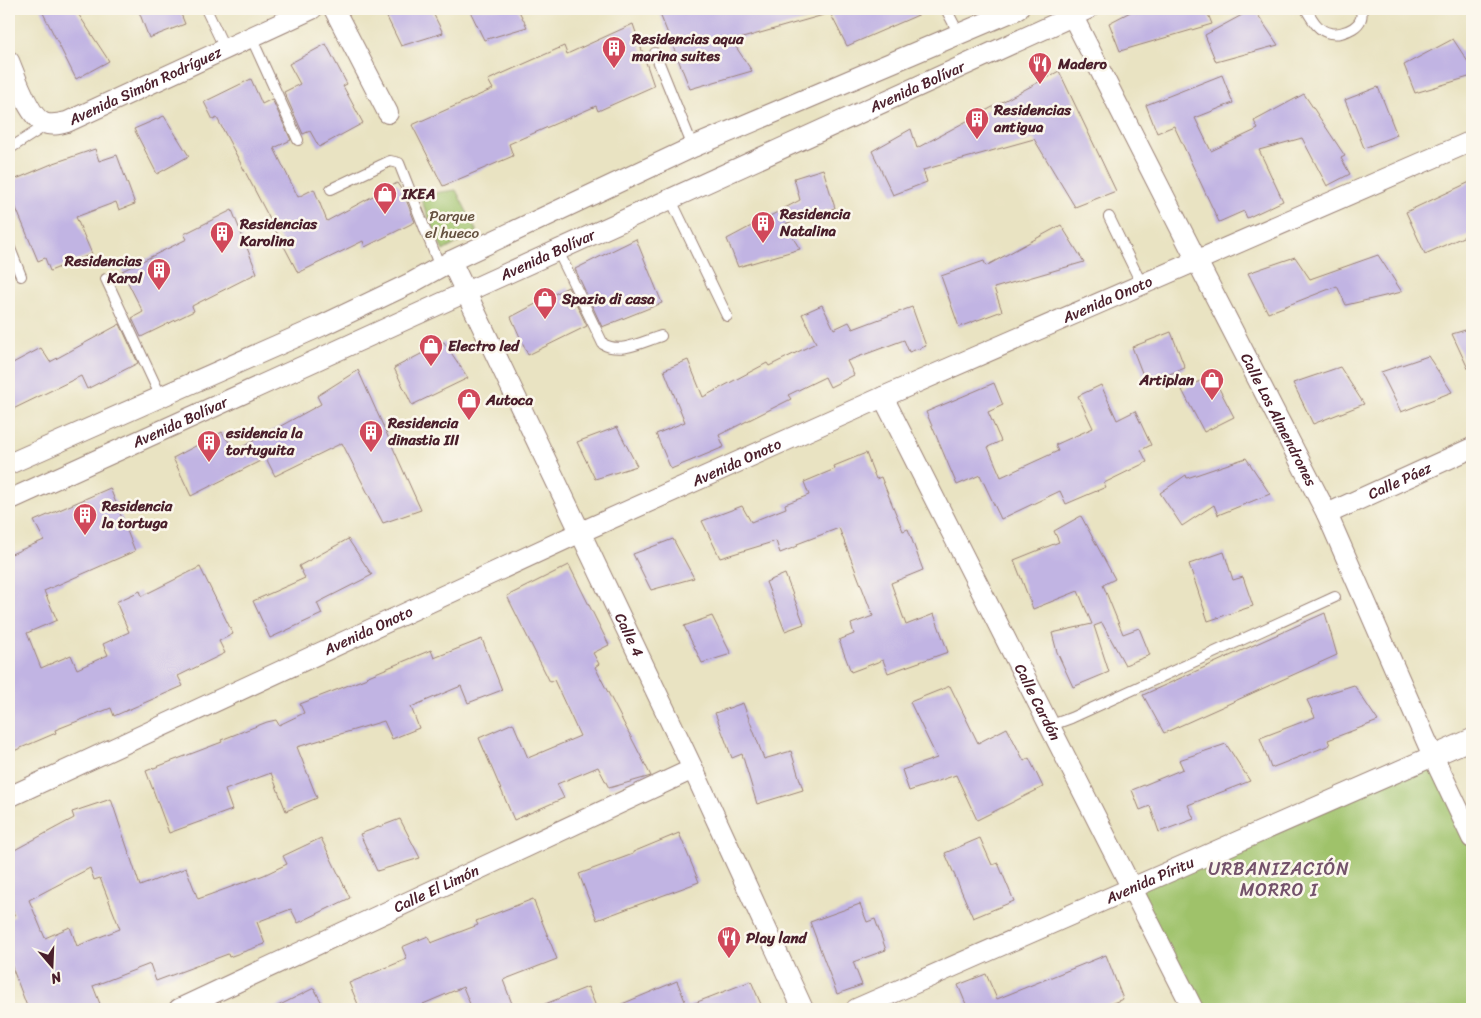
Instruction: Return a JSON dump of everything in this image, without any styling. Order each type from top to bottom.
[{"type":"street","name":"Avenida Simón Rodríguez","points":[[9,61],[15,91],[42,122],[55,125],[67,122],[312,9]]},
{"type":"street","points":[[334,9],[388,113]]},
{"type":"street","name":"Avenida Bolívar","points":[[9,464],[321,326],[446,264],[693,147],[1018,9]]},
{"type":"street","name":"Avenida Bolívar","points":[[9,500],[467,293],[1077,11]]},
{"type":"street","name":"Calle Los Almendrones","points":[[1077,11],[1196,261],[1327,514],[1433,756],[1472,838]]},
{"type":"street","name":"Avenida Onoto","points":[[9,796],[581,532],[883,397],[1472,141]]},
{"type":"street","name":"Calle 4","points":[[446,264],[467,293],[693,770],[803,1009]]},
{"type":"street","name":"Calle Cardón","points":[[883,397],[1192,1009]]},
{"type":"street","name":"Calle Páez","points":[[1327,514],[1472,448]]},
{"type":"street","name":"Avenida Píritu","points":[[856,1009],[1472,739]]},
{"type":"street","name":"Calle El Limón","points":[[179,1009],[693,770]]},
{"type":"lane","points":[[206,9],[225,49]]},
{"type":"lane","points":[[946,9],[959,34]]},
{"type":"lane","points":[[1306,9],[1313,22],[1321,29],[1329,33],[1340,34],[1356,27],[1361,19],[1362,13],[1360,9]]},
{"type":"lane","points":[[251,37],[298,140]]},
{"type":"lane","points":[[655,53],[693,147]]},
{"type":"lane","points":[[9,149],[48,124]]},
{"type":"lane","points":[[331,189],[390,161],[399,163],[446,264]]},
{"type":"lane","points":[[670,200],[727,316]]},
{"type":"lane","points":[[1109,217],[1142,285]]},
{"type":"lane","points":[[9,246],[21,276]]},
{"type":"lane","points":[[558,251],[603,344],[618,349],[661,336]]},
{"type":"lane","points":[[106,279],[161,396]]},
{"type":"lane","points":[[1049,726],[1071,718],[1335,597]]},
{"type":"green space","name":"Parque el hueco","points":[[456,190],[477,232],[443,251],[419,195]]},
{"type":"green space","points":[[1433,756],[1472,838],[1472,1009],[1193,1009],[1131,888]]},
{"type":"building","points":[[41,9],[75,9],[109,61],[76,79]]},
{"type":"building","points":[[138,9],[179,9],[185,24],[149,38]]},
{"type":"building","points":[[383,9],[431,9],[443,33],[401,46]]},
{"type":"building","points":[[469,9],[518,9],[527,27],[484,40]]},
{"type":"building","points":[[658,9],[826,9],[827,14],[732,41],[752,71],[690,89]]},
{"type":"building","points":[[828,9],[932,9],[847,46]]},
{"type":"building","points":[[1136,9],[1206,9],[1212,24],[1120,51],[1109,23]]},
{"type":"building","points":[[1253,9],[1278,45],[1216,62],[1205,35]]},
{"type":"building","points":[[633,24],[654,86],[598,111],[596,106],[509,144],[513,156],[443,186],[412,125],[493,89],[488,80],[564,46],[567,54]]},
{"type":"building","points":[[1453,39],[1472,68],[1472,76],[1415,93],[1404,65]]},
{"type":"building","points":[[326,44],[347,84],[343,86],[363,123],[319,147],[310,131],[303,134],[284,92],[300,84],[289,64]]},
{"type":"building","points":[[1059,71],[1116,191],[1075,207],[1034,139],[923,170],[927,182],[893,195],[872,151],[911,129],[917,148]]},
{"type":"building","points":[[1222,75],[1233,103],[1195,118],[1211,151],[1258,129],[1254,121],[1304,94],[1345,156],[1341,158],[1350,174],[1327,186],[1302,138],[1259,150],[1283,201],[1247,218],[1244,211],[1219,222],[1174,126],[1157,133],[1146,105]]},
{"type":"building","points":[[251,79],[262,104],[272,99],[291,140],[274,148],[298,197],[314,189],[327,221],[397,183],[403,192],[415,222],[365,247],[363,241],[298,273],[217,118],[213,120],[204,102]]},
{"type":"building","points":[[1378,87],[1397,135],[1364,148],[1345,100]]},
{"type":"building","points":[[164,116],[189,156],[157,174],[134,129]]},
{"type":"building","points":[[95,149],[99,161],[117,155],[135,204],[119,210],[116,202],[76,217],[92,254],[50,271],[45,258],[38,261],[9,191],[9,182],[54,163]]},
{"type":"building","points":[[823,169],[835,208],[784,224],[800,249],[738,267],[727,239],[800,200],[794,178]]},
{"type":"building","points":[[1472,181],[1472,233],[1425,254],[1406,212]]},
{"type":"building","points":[[232,210],[257,273],[192,306],[194,311],[141,337],[132,318],[143,312],[122,271],[187,239],[184,234]]},
{"type":"building","points":[[1061,225],[1084,262],[994,288],[1002,311],[959,327],[941,276],[984,261],[986,266]]},
{"type":"building","points":[[636,239],[662,303],[602,327],[575,269]]},
{"type":"building","points":[[1378,255],[1402,292],[1346,305],[1337,286],[1268,313],[1248,273],[1295,257],[1310,279]]},
{"type":"building","points":[[568,287],[587,326],[528,355],[511,317]]},
{"type":"building","points":[[822,305],[834,329],[849,322],[853,329],[912,307],[926,346],[909,352],[904,340],[847,361],[854,375],[830,387],[825,377],[788,395],[791,399],[719,435],[724,447],[671,469],[656,434],[685,422],[664,370],[688,360],[703,397],[767,363],[769,366],[816,343],[802,314]]},
{"type":"building","points":[[120,324],[138,363],[87,389],[81,376],[9,411],[9,365],[41,348],[50,362]]},
{"type":"building","points":[[1472,328],[1472,377],[1452,334]]},
{"type":"building","points":[[1171,332],[1185,368],[1146,383],[1132,347]]},
{"type":"building","points":[[444,342],[468,378],[412,405],[394,368]]},
{"type":"building","points":[[1428,356],[1452,392],[1401,412],[1381,372]]},
{"type":"building","points":[[1340,367],[1364,404],[1313,424],[1293,383]]},
{"type":"building","points":[[358,370],[421,510],[383,523],[342,443],[275,476],[266,458],[191,496],[173,458],[222,432],[235,451],[321,404],[317,396]]},
{"type":"building","points":[[1212,375],[1234,417],[1204,432],[1182,390]]},
{"type":"building","points":[[994,383],[1003,405],[988,412],[1001,441],[988,447],[1001,477],[1058,451],[1055,445],[1093,428],[1078,396],[1101,385],[1117,420],[1135,411],[1151,445],[1141,450],[1147,462],[1104,483],[1106,487],[1066,504],[1060,491],[1001,519],[980,475],[957,485],[926,412]]},
{"type":"building","points":[[617,427],[637,466],[595,479],[577,442]]},
{"type":"building","points":[[866,453],[876,479],[881,477],[903,531],[908,529],[923,570],[891,583],[906,625],[934,614],[948,652],[888,673],[883,660],[851,672],[839,640],[854,634],[851,624],[873,616],[839,528],[797,544],[798,546],[780,553],[776,541],[720,558],[702,521],[742,506],[751,522],[786,508],[785,504],[809,495],[804,482],[835,469],[834,466]]},
{"type":"building","points":[[1246,458],[1270,494],[1218,515],[1214,505],[1182,526],[1160,493],[1186,475],[1187,478]]},
{"type":"building","points":[[110,488],[135,551],[44,591],[57,620],[27,633],[41,668],[71,655],[77,669],[108,655],[103,644],[129,632],[116,602],[140,591],[142,596],[200,567],[233,634],[219,641],[225,653],[178,676],[183,686],[114,716],[111,708],[55,730],[56,733],[9,753],[9,555],[44,540],[34,521]]},
{"type":"building","points":[[1081,516],[1115,579],[1103,585],[1123,634],[1139,628],[1150,655],[1125,665],[1102,623],[1094,626],[1109,672],[1073,687],[1057,652],[1052,633],[1092,624],[1078,591],[1033,609],[1014,560],[1059,542],[1054,531]]},
{"type":"building","points":[[348,539],[372,575],[317,603],[322,614],[270,638],[253,601],[305,578],[299,566]]},
{"type":"building","points":[[673,539],[694,578],[651,590],[633,554]]},
{"type":"building","points":[[1224,552],[1233,580],[1243,577],[1253,606],[1208,621],[1189,564]]},
{"type":"building","points":[[569,565],[609,645],[593,653],[599,664],[595,667],[651,776],[609,788],[598,767],[557,784],[564,798],[514,820],[479,738],[513,723],[528,758],[580,736],[554,680],[550,682],[507,596]]},
{"type":"building","points":[[785,574],[804,624],[785,631],[766,582]]},
{"type":"building","points":[[1325,613],[1337,655],[1164,733],[1143,695]]},
{"type":"building","points":[[712,616],[731,654],[702,663],[684,626]]},
{"type":"building","points":[[482,639],[502,690],[468,703],[461,686],[411,707],[419,728],[392,739],[384,721],[297,747],[317,798],[286,811],[271,773],[225,790],[232,810],[169,833],[146,771],[222,742],[221,740],[267,722],[276,720],[279,725],[304,713],[300,704],[431,650],[434,658]]},
{"type":"building","points":[[1354,685],[1378,721],[1328,740],[1330,745],[1271,768],[1260,738],[1315,717],[1307,700]]},
{"type":"building","points":[[950,686],[978,743],[1007,728],[1024,761],[1029,758],[1043,787],[977,820],[956,775],[909,791],[902,770],[937,758],[910,702]]},
{"type":"building","points":[[743,703],[764,759],[791,751],[803,790],[757,804],[742,754],[732,758],[715,713]]},
{"type":"building","points":[[1226,744],[1250,781],[1188,805],[1194,819],[1159,832],[1150,806],[1140,810],[1132,790],[1183,769],[1179,760]]},
{"type":"building","points":[[111,799],[140,886],[186,868],[198,899],[264,875],[287,864],[283,856],[321,838],[350,898],[298,923],[291,909],[257,922],[265,944],[229,957],[228,954],[156,981],[150,964],[93,986],[102,1009],[28,1009],[9,959],[9,919],[15,916],[9,903],[9,853],[74,818],[72,812]],"holes":[[[90,868],[94,880],[100,878],[120,929],[77,946],[70,927],[45,938],[29,900]]]},
{"type":"building","points":[[400,819],[420,858],[377,871],[360,834]]},
{"type":"building","points":[[679,833],[699,882],[597,920],[579,874],[633,854],[633,852]]},
{"type":"building","points":[[980,838],[992,865],[998,863],[1014,901],[973,918],[945,853]]},
{"type":"building","points":[[533,899],[557,959],[503,980],[514,1009],[472,1009],[463,987],[423,1004],[426,1009],[360,1009],[349,983],[407,959],[402,947],[428,936],[431,943],[478,925],[476,921]]},
{"type":"building","points":[[860,904],[867,922],[875,919],[886,950],[853,962],[862,985],[837,994],[810,922]]},
{"type":"building","points":[[1106,955],[1123,999],[1097,1009],[968,1009],[958,985],[986,974],[997,999]]},
{"type":"building","points":[[677,981],[687,1006],[751,981],[763,1009],[610,1009]]},
{"type":"building","points":[[588,987],[597,1009],[535,1009],[535,1008]]},
{"type":"building","points":[[314,988],[325,1009],[272,1009]]},
{"type":"place","name":"Residencias aqua marina suites","points":[[614,69]]},
{"type":"place","name":"Madero","points":[[1040,85]]},
{"type":"place","name":"Residencias antigua","points":[[977,140]]},
{"type":"place","name":"IKEA","points":[[385,215]]},
{"type":"place","name":"Residencia Natalina","points":[[763,244]]},
{"type":"place","name":"Residencias Karolina","points":[[222,254]]},
{"type":"place","name":"Residencias Karol","points":[[159,291]]},
{"type":"place","name":"Spazio di casa","points":[[545,320]]},
{"type":"place","name":"Electro led","points":[[431,367]]},
{"type":"place","name":"Artiplan","points":[[1212,401]]},
{"type":"place","name":"Autoca","points":[[469,421]]},
{"type":"place","name":"Residencia dinastia III","points":[[371,453]]},
{"type":"place","name":"esidencia la tortuguita","points":[[209,463]]},
{"type":"place","name":"Residencia la tortuga","points":[[85,536]]},
{"type":"place","name":"Play land","points":[[729,959]]},
{"type":"district","name":"URBANIZACIÓN MORRO I","points":[[1279,880]]}]
